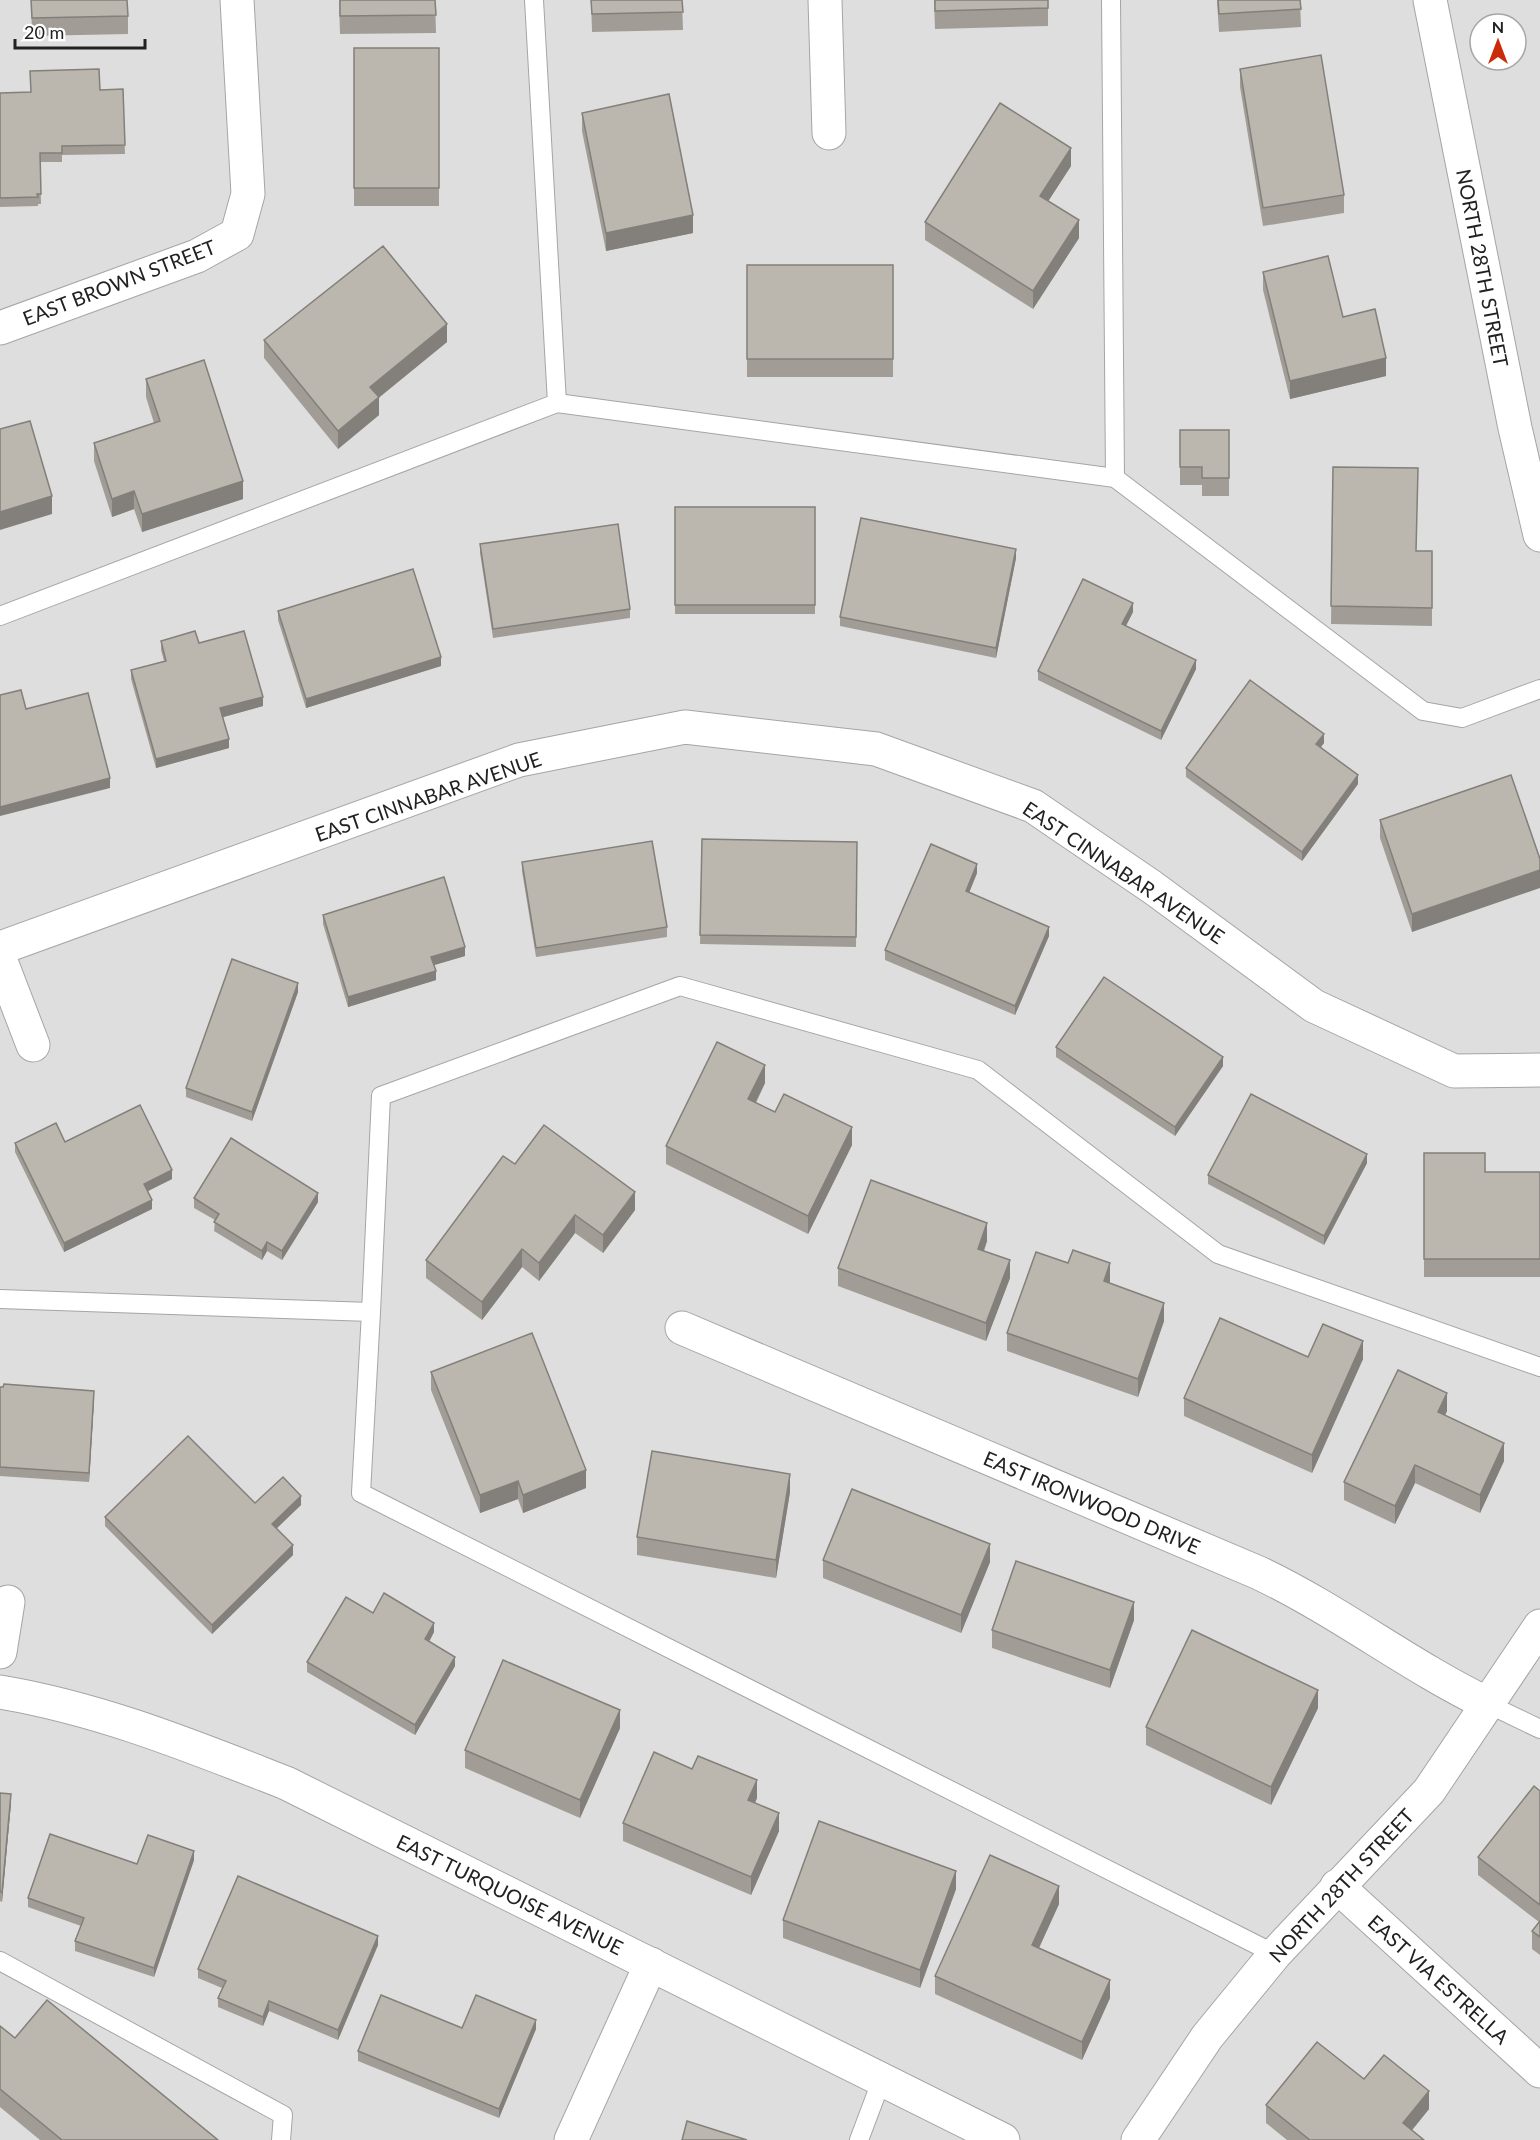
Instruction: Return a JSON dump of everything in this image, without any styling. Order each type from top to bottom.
[{"type":"street","name":"EAST BROWN STREET","points":[[0,328],[197,256],[237,234],[248,194],[237,0]]},
{"type":"street","points":[[825,0],[829,133]]},
{"type":"street","name":"NORTH 28TH STREET","points":[[1430,0],[1515,428],[1540,535]]},
{"type":"street","name":"EAST CINNABAR AVENUE","points":[[0,948],[519,760],[685,727],[876,749],[1034,806],[1152,887],[1314,1006],[1454,1071],[1540,1070]]},
{"type":"street","points":[[0,959],[33,1045]]},
{"type":"street","name":"EAST IRONWOOD DRIVE","points":[[682,1328],[1259,1573],[1301,1593],[1441,1681],[1488,1704]]},
{"type":"street","points":[[0,1652],[8,1602]]},
{"type":"street","name":"NORTH 28TH STREET","points":[[1138,2140],[1207,2037],[1275,1954],[1429,1791],[1540,1626]]},
{"type":"street","name":"EAST TURQUOISE AVENUE","points":[[0,1692],[58,1702],[164,1735],[286,1783],[1003,2140]]},
{"type":"street","name":"EAST VIA ESTRELLA","points":[[1337,1886],[1540,2071]]},
{"type":"street","points":[[572,2140],[576,2125],[651,1964]]},
{"type":"lane","points":[[534,0],[557,403]]},
{"type":"lane","points":[[1111,0],[1114,478]]},
{"type":"lane","points":[[0,616],[557,403],[1114,478],[1422,711],[1462,718],[1540,689]]},
{"type":"lane","points":[[1275,1954],[361,1493],[381,1096],[680,986],[978,1070],[1218,1254],[1540,1367]]},
{"type":"lane","points":[[0,1299],[371,1312]]},
{"type":"lane","points":[[1488,1704],[1540,1729]]},
{"type":"lane","points":[[0,1961],[283,2115],[281,2140]]},
{"type":"lane","points":[[859,2140],[882,2079]]},
{"type":"shaded area","points":[[0,0],[1540,0],[1540,2140],[0,2140]]},
{"type":"building","points":[[31,0],[127,0],[128,16],[32,18]]},
{"type":"building","points":[[340,0],[435,0],[436,15],[340,16]]},
{"type":"building","points":[[591,0],[682,0],[683,12],[592,14]]},
{"type":"building","points":[[935,0],[1048,0],[1048,8],[935,11]]},
{"type":"building","points":[[1218,0],[1300,0],[1301,9],[1219,14]]},
{"type":"building","points":[[354,48],[439,48],[439,188],[354,188]]},
{"type":"building","points":[[1321,55],[1344,195],[1263,208],[1240,69]]},
{"type":"building","points":[[99,69],[100,90],[123,89],[125,145],[62,146],[62,153],[40,153],[41,194],[37,194],[38,197],[0,198],[0,93],[31,92],[30,71]]},
{"type":"building","points":[[669,94],[693,215],[606,233],[582,113]]},
{"type":"building","points":[[1000,103],[1071,148],[1040,196],[1079,220],[1033,291],[925,222]]},
{"type":"building","points":[[383,246],[447,324],[370,387],[379,397],[338,431],[264,340]]},
{"type":"building","points":[[1328,256],[1343,317],[1375,309],[1386,358],[1290,381],[1263,272]]},
{"type":"building","points":[[747,265],[893,265],[893,359],[747,359]]},
{"type":"building","points":[[204,360],[243,481],[142,514],[134,491],[112,499],[94,443],[160,421],[146,379]]},
{"type":"building","points":[[30,421],[52,496],[0,512],[0,429]]},
{"type":"building","points":[[1180,430],[1229,430],[1229,478],[1202,478],[1202,467],[1180,467]]},
{"type":"building","points":[[1333,467],[1418,468],[1416,551],[1432,551],[1432,608],[1331,606]]},
{"type":"building","points":[[675,507],[815,507],[815,605],[675,605]]},
{"type":"building","points":[[861,518],[1016,549],[996,648],[840,617]]},
{"type":"building","points":[[618,524],[630,609],[493,629],[480,544]]},
{"type":"building","points":[[413,569],[441,657],[306,699],[278,611]]},
{"type":"building","points":[[1083,579],[1133,603],[1122,624],[1196,660],[1161,731],[1038,671]]},
{"type":"building","points":[[195,631],[199,643],[244,631],[263,697],[220,708],[229,739],[156,759],[131,670],[166,661],[161,641]]},
{"type":"building","points":[[1250,680],[1324,734],[1316,744],[1358,775],[1302,852],[1186,768]]},
{"type":"building","points":[[21,690],[26,709],[88,693],[110,778],[0,807],[0,695]]},
{"type":"building","points":[[1511,775],[1540,859],[1540,870],[1412,914],[1380,820]]},
{"type":"building","points":[[702,839],[857,842],[856,937],[700,935]]},
{"type":"building","points":[[652,841],[667,927],[536,948],[522,862]]},
{"type":"building","points":[[931,844],[977,864],[966,891],[1049,927],[1015,1006],[885,950]]},
{"type":"building","points":[[444,877],[465,947],[431,957],[436,971],[348,997],[323,915]]},
{"type":"building","points":[[232,959],[298,983],[252,1112],[186,1088]]},
{"type":"building","points":[[1104,977],[1223,1057],[1175,1127],[1056,1047]]},
{"type":"building","points":[[717,1042],[765,1065],[748,1099],[775,1112],[784,1094],[852,1127],[808,1216],[666,1146]]},
{"type":"building","points":[[1251,1094],[1367,1154],[1324,1236],[1208,1175]]},
{"type":"building","points":[[140,1105],[172,1170],[144,1184],[152,1200],[64,1243],[15,1143],[56,1123],[65,1142]]},
{"type":"building","points":[[544,1125],[635,1192],[603,1235],[575,1215],[539,1263],[522,1249],[482,1302],[426,1260],[503,1156],[515,1164]]},
{"type":"building","points":[[231,1138],[318,1193],[282,1251],[267,1242],[262,1251],[214,1222],[219,1214],[194,1198]]},
{"type":"building","points":[[1424,1153],[1485,1153],[1485,1172],[1540,1172],[1540,1259],[1424,1259]]},
{"type":"building","points":[[871,1180],[987,1223],[978,1249],[1010,1260],[986,1323],[838,1268]]},
{"type":"building","points":[[1073,1250],[1110,1263],[1104,1281],[1164,1303],[1138,1379],[1007,1333],[1036,1252],[1068,1263]]},
{"type":"building","points":[[1220,1318],[1308,1357],[1323,1324],[1363,1341],[1312,1455],[1184,1398]]},
{"type":"building","points":[[532,1333],[586,1470],[523,1495],[518,1481],[480,1495],[431,1372]]},
{"type":"building","points":[[1398,1370],[1447,1393],[1438,1412],[1504,1443],[1480,1495],[1415,1465],[1395,1506],[1344,1482]]},
{"type":"building","points":[[4,1384],[94,1391],[89,1473],[0,1467],[0,1387]]},
{"type":"building","points":[[188,1436],[255,1503],[283,1477],[301,1496],[272,1524],[293,1545],[212,1625],[105,1517]]},
{"type":"building","points":[[652,1451],[790,1474],[776,1560],[637,1537]]},
{"type":"building","points":[[852,1489],[990,1544],[961,1615],[823,1560]]},
{"type":"building","points":[[1016,1561],[1134,1602],[1110,1670],[992,1630]]},
{"type":"building","points":[[384,1593],[434,1623],[425,1639],[455,1657],[415,1725],[307,1662],[346,1597],[373,1613]]},
{"type":"building","points":[[1192,1630],[1318,1690],[1271,1787],[1146,1727]]},
{"type":"building","points":[[503,1660],[620,1710],[580,1800],[465,1750]]},
{"type":"building","points":[[654,1752],[692,1769],[698,1756],[757,1780],[748,1800],[779,1813],[751,1877],[623,1823]]},
{"type":"building","points":[[1534,1786],[1540,1791],[1540,1905],[1478,1857]]},
{"type":"building","points":[[0,1793],[11,1794],[2,1892],[0,1892]]},
{"type":"building","points":[[819,1821],[956,1871],[920,1970],[783,1920]]},
{"type":"building","points":[[50,1834],[137,1864],[148,1835],[194,1851],[154,1968],[75,1941],[84,1918],[28,1898]]},
{"type":"building","points":[[990,1855],[1059,1886],[1032,1945],[1110,1980],[1082,2042],[935,1976]]},
{"type":"building","points":[[238,1876],[378,1936],[338,2030],[269,2001],[263,2017],[218,1998],[226,1981],[198,1969]]},
{"type":"building","points":[[1540,1921],[1540,1937],[1532,1931]]},
{"type":"building","points":[[381,1995],[462,2028],[476,1995],[536,2020],[499,2109],[358,2051]]},
{"type":"building","points":[[47,2000],[218,2140],[62,2140],[0,2089],[0,2026],[15,2038]]},
{"type":"building","points":[[1317,2042],[1364,2079],[1384,2055],[1429,2091],[1403,2123],[1424,2140],[1310,2140],[1266,2105]]},
{"type":"building","points":[[687,2121],[747,2140],[682,2140]]}]
